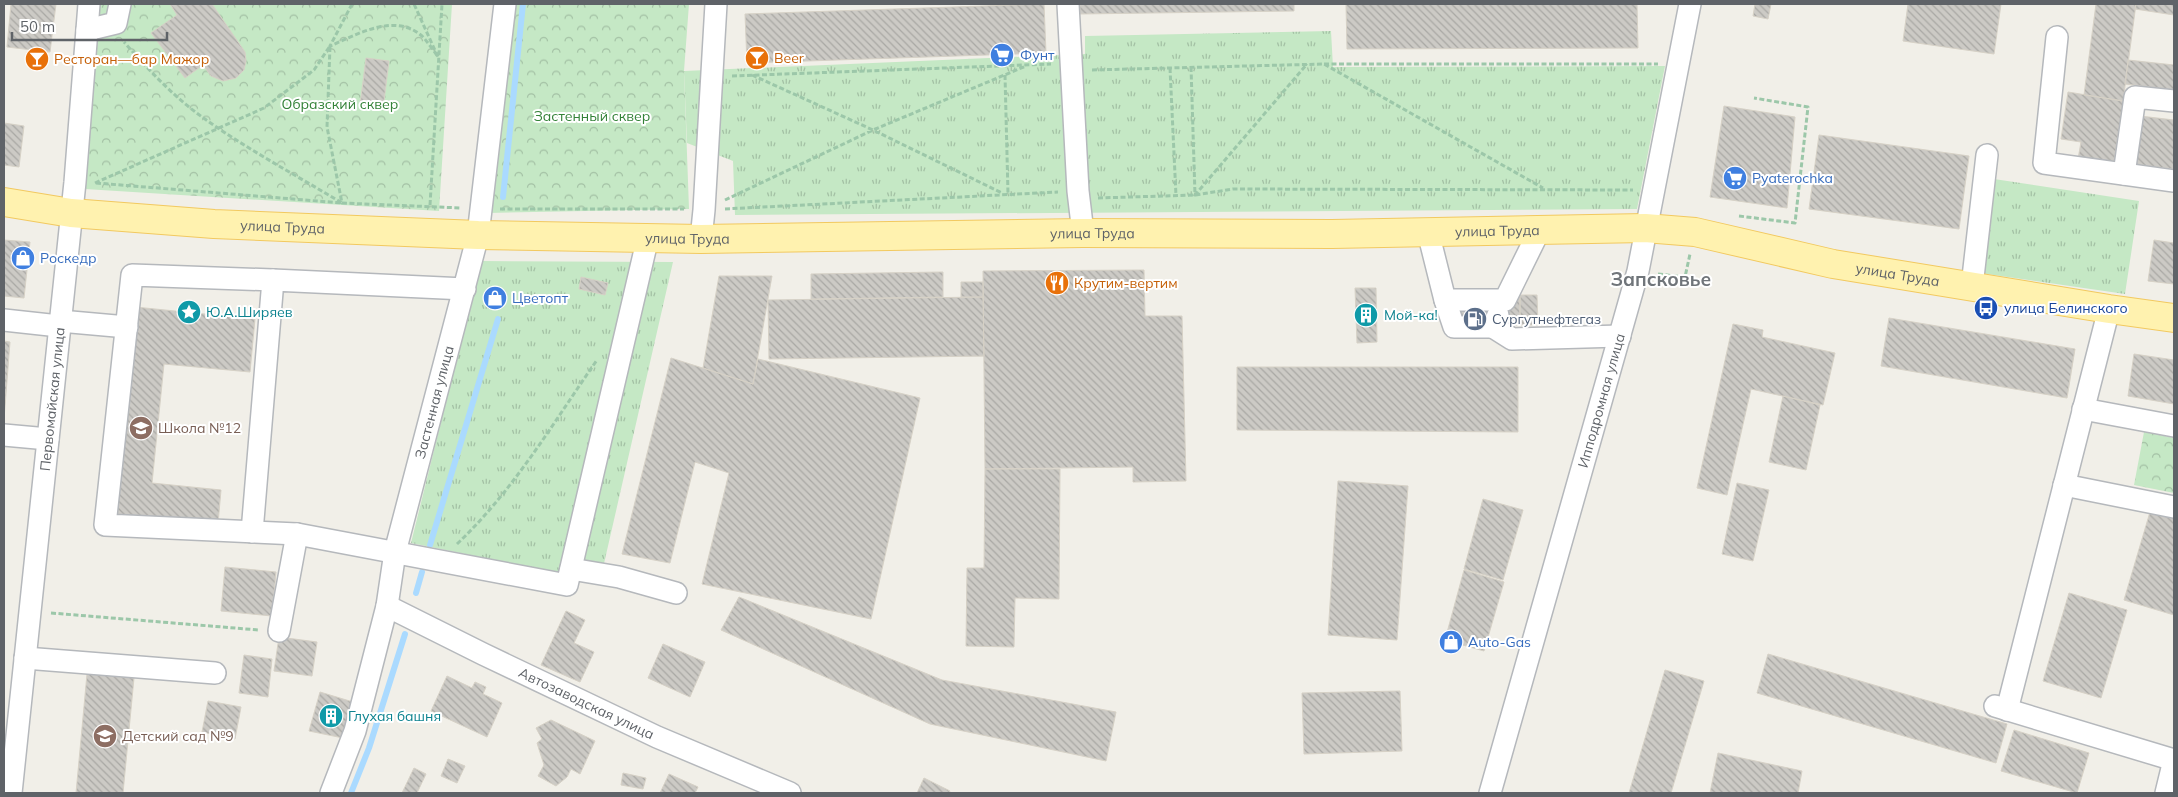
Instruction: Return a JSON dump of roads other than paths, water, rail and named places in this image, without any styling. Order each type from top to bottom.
[{"type":"main road","name":"улица Труда","points":[[4,202],[71,213],[214,224],[478,235],[701,239],[1083,233],[1540,231],[1647,216],[1695,232],[1833,264],[2174,318]]},
{"type":"street","name":"Первомайская улица","points":[[11,793],[71,213],[85,183],[89,4]]},
{"type":"street","points":[[87,30],[116,23],[120,4]]},
{"type":"street","name":"Застенная улица","points":[[331,793],[355,731],[387,606],[394,552],[478,235],[505,4]]},
{"type":"street","points":[[701,239],[716,4]]},
{"type":"street","points":[[1068,4],[1078,198],[1083,233]]},
{"type":"street","name":"Ипподромная улица","points":[[1490,793],[1638,271],[1647,216],[1690,4]]},
{"type":"street","points":[[2058,37],[2044,163],[2174,181]]},
{"type":"street","points":[[2124,174],[2135,97],[2174,101]]},
{"type":"street","points":[[1972,286],[1987,155]]},
{"type":"street","points":[[1493,327],[1540,231]]},
{"type":"street","points":[[1428,232],[1445,300],[1454,327],[1493,327],[1512,339],[1620,336]]},
{"type":"street","points":[[465,289],[132,275],[105,525],[297,534],[567,585],[648,237]]},
{"type":"street","points":[[252,532],[274,280]]},
{"type":"street","points":[[1445,300],[1505,300]]},
{"type":"street","points":[[2109,309],[2064,485],[2000,707],[2174,760],[2166,793]]},
{"type":"street","points":[[4,320],[127,327]]},
{"type":"street","points":[[2083,409],[2174,426]]},
{"type":"street","points":[[4,435],[48,439]]},
{"type":"street","points":[[2064,485],[2174,507]]},
{"type":"street","points":[[279,631],[297,534]]},
{"type":"street","points":[[571,569],[619,577],[676,593]]},
{"type":"street","name":"Автозаводская улица","points":[[387,606],[656,737],[790,793]]},
{"type":"street","points":[[25,658],[215,673]]},
{"type":"waterway","points":[[503,197],[523,4]]},
{"type":"waterway","points":[[430,545],[498,319]]},
{"type":"waterway","points":[[416,593],[422,572]]},
{"type":"waterway","points":[[351,793],[369,748],[405,634]]},
{"type":"place","name":"Фунт","points":[[1002,55]]},
{"type":"place","name":"Beer","points":[[757,58]]},
{"type":"place","name":"Ресторан—бар Мажор","points":[[37,59]]},
{"type":"place","name":"Pyaterochka","points":[[1735,178]]},
{"type":"place","name":"Роскедр","points":[[23,258]]},
{"type":"place","name":"Крутим-вертим","points":[[1057,283]]},
{"type":"place","name":"Цветопт","points":[[495,298]]},
{"type":"place","name":"улица Белинского","points":[[1986,308]]},
{"type":"place","name":"Ю.А.Ширяев","points":[[189,312]]},
{"type":"place","name":"Мой-ка!","points":[[1366,315]]},
{"type":"place","name":"Сургутнефтегаз","points":[[1475,319]]},
{"type":"place","name":"Школа №12","points":[[141,428]]},
{"type":"place","name":"Auto-Gas","points":[[1451,642]]},
{"type":"place","name":"Глухая башня","points":[[331,716]]},
{"type":"place","name":"Детский сад №9","points":[[105,736]]},
{"type":"district","name":"Запсковье","points":[[1661,279]]},
{"type":"park label","name":"Образский сквер","points":[[340,104]]},
{"type":"park label","name":"Застенный сквер","points":[[592,116]]}]
